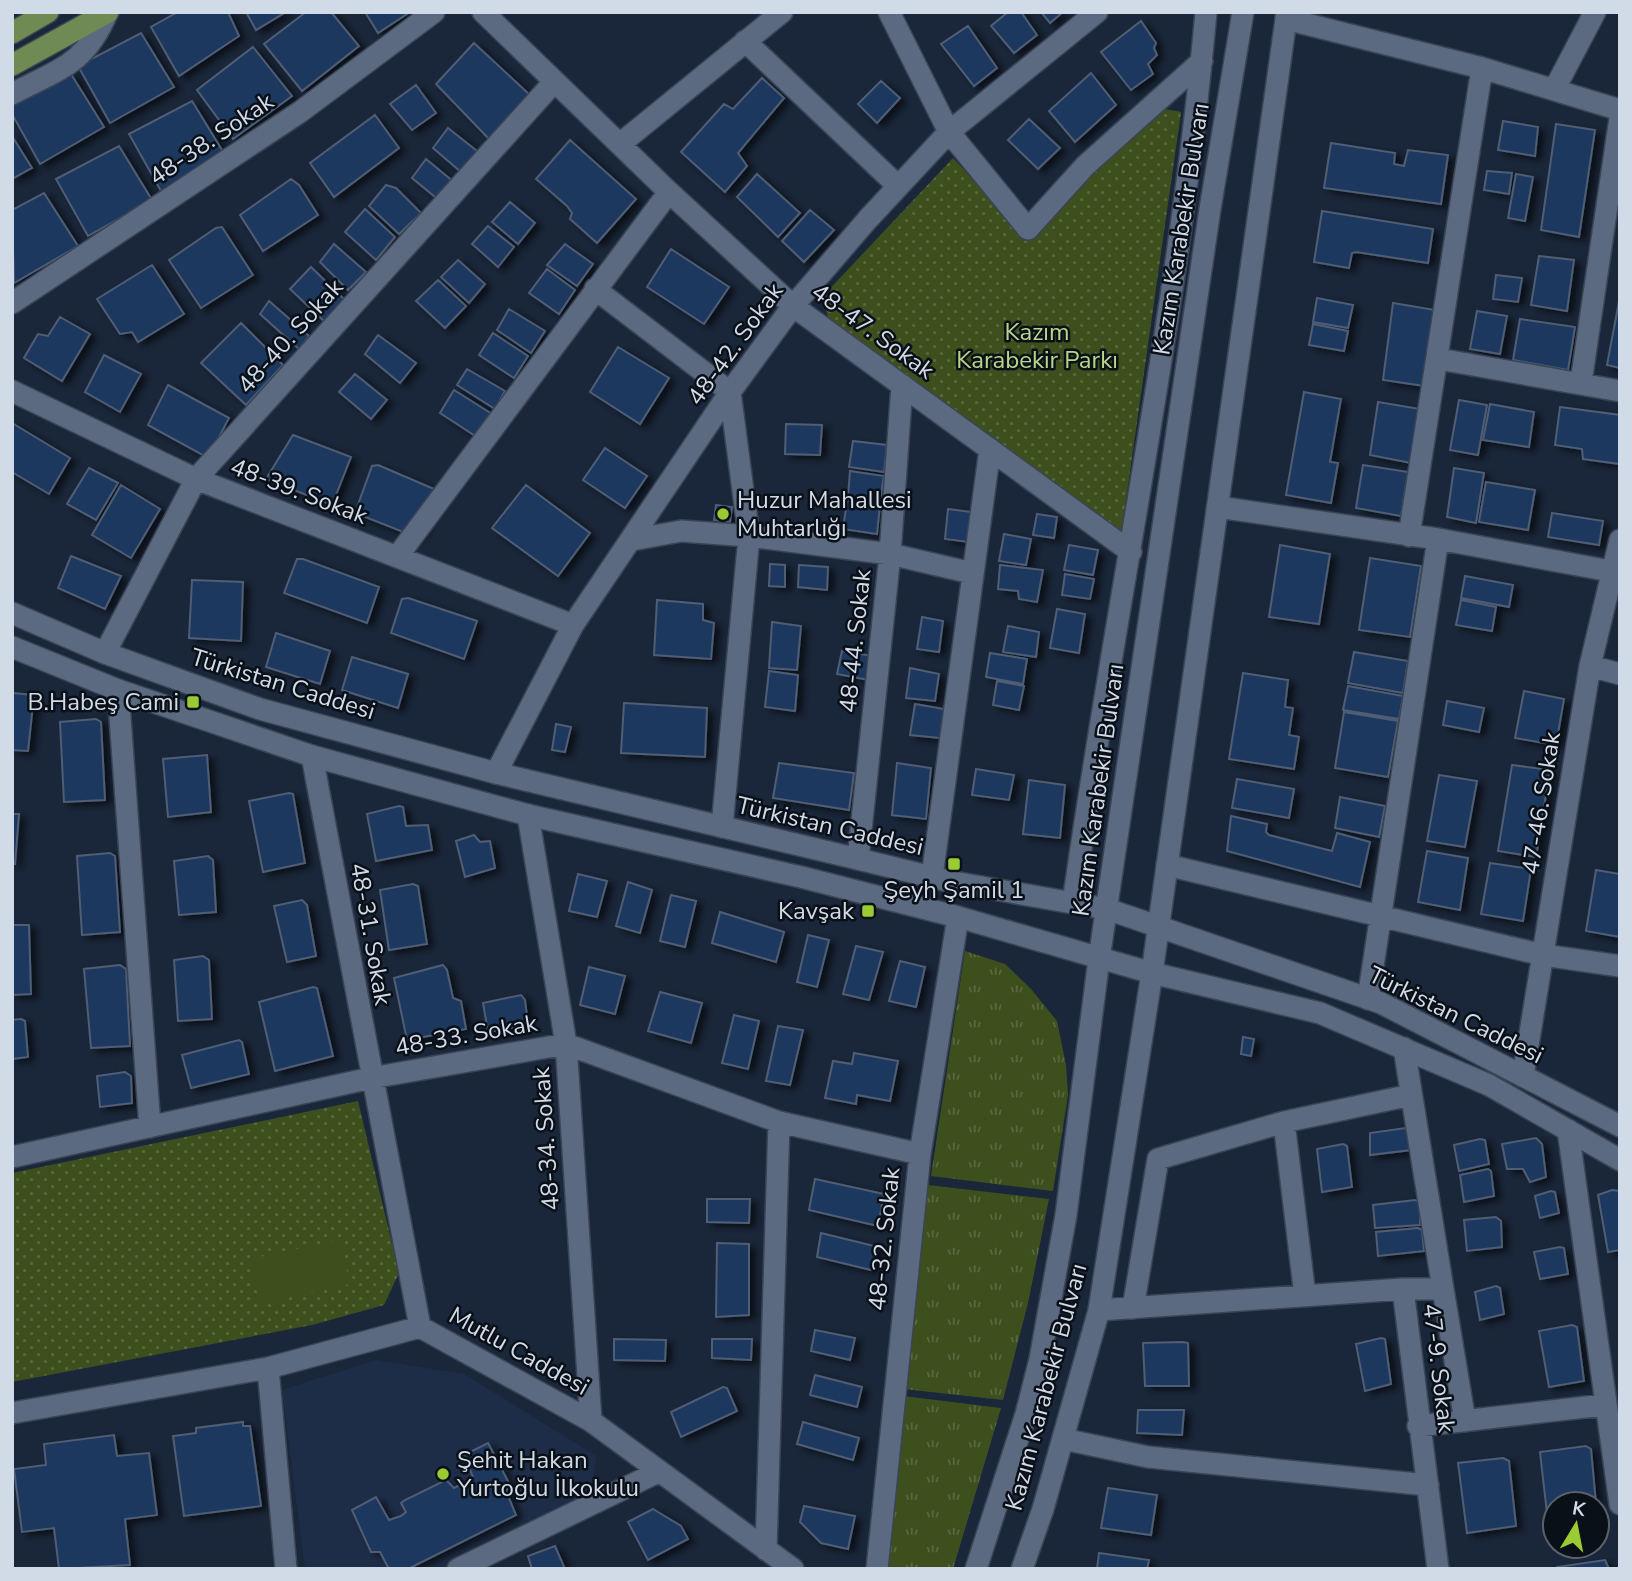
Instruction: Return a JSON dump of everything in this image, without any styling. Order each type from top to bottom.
[{"type":"main road","points":[[12,33],[47,12]]},
{"type":"main road","points":[[12,65],[107,13]]},
{"type":"street","points":[[12,23],[47,12]]},
{"type":"street","name":"48-38. Sokak","points":[[12,303],[300,112],[434,12]]},
{"type":"street","name":"48-47. Sokak","points":[[484,12],[669,192],[793,306],[1131,552]]},
{"type":"street","points":[[620,144],[782,12]]},
{"type":"street","points":[[889,12],[949,132],[1028,229],[1085,166],[1202,61]]},
{"type":"street","name":"48-42. Sokak","points":[[496,773],[573,625],[730,392],[793,306],[949,132],[1097,12]]},
{"type":"street","points":[[1073,903],[1131,552],[1202,61],[1206,12]]},
{"type":"street","name":"Kazım Karabekir Bulvarı","points":[[976,1569],[1007,1476],[1040,1359],[1066,1215],[1099,959],[1208,223],[1243,12]]},
{"type":"street","points":[[1554,90],[1595,12]]},
{"type":"street","points":[[12,94],[80,58],[98,34],[107,13]]},
{"type":"street","points":[[1286,16],[1482,68],[1620,110]]},
{"type":"street","name":"Kazım Karabekir Bulvarı","points":[[1022,1569],[1063,1439],[1099,1310],[1152,973],[1286,16]]},
{"type":"street","points":[[746,41],[898,186]]},
{"type":"street","points":[[1409,536],[1439,359],[1456,226],[1482,68]]},
{"type":"street","name":"48-40. Sokak","points":[[105,653],[196,479],[554,82]]},
{"type":"street","points":[[1581,382],[1620,118]]},
{"type":"street","points":[[397,557],[669,192]]},
{"type":"street","points":[[595,289],[730,392],[749,536],[722,827]]},
{"type":"street","points":[[1439,359],[1620,391]]},
{"type":"street","name":"48-44. Sokak","points":[[858,859],[890,554],[902,385]]},
{"type":"street","name":"48-39. Sokak","points":[[12,391],[196,479],[573,625]]},
{"type":"street","points":[[932,877],[990,449]]},
{"type":"street","points":[[1218,507],[1438,539],[1610,571]]},
{"type":"street","points":[[632,540],[681,531],[749,536],[890,554],[972,572]]},
{"type":"street","points":[[1368,999],[1438,539]]},
{"type":"street","name":"47-46. Sokak","points":[[1523,1076],[1590,666],[1610,571],[1620,540]]},
{"type":"street","name":"Türkistan Caddesi","points":[[12,613],[105,653],[260,709],[496,773],[932,877],[1107,909],[1368,999],[1620,1126]]},
{"type":"street","name":"Türkistan Caddesi","points":[[12,647],[118,690],[312,756],[528,815],[801,877],[958,917],[1152,973],[1320,1013],[1489,1085],[1620,1160]]},
{"type":"street","points":[[1590,666],[1620,674]]},
{"type":"street","points":[[118,690],[150,1127]]},
{"type":"street","name":"48-31. Sokak","points":[[312,756],[420,1327]]},
{"type":"street","name":"48-34. Sokak","points":[[528,815],[566,1044],[591,1421]]},
{"type":"street","points":[[1167,865],[1380,914],[1442,933],[1542,956],[1620,966]]},
{"type":"street","name":"48-32. Sokak","points":[[877,1569],[920,1154],[958,917]]},
{"type":"street","name":"48-33. Sokak","points":[[12,1157],[371,1078],[566,1044],[779,1122],[920,1154]]},
{"type":"street","name":"47-9. Sokak","points":[[1404,1048],[1443,1289],[1403,1290],[1438,1569]]},
{"type":"street","points":[[1133,1308],[1158,1159],[1284,1122],[1411,1095]]},
{"type":"street","points":[[779,1122],[779,1562]]},
{"type":"street","points":[[1284,1122],[1305,1296]]},
{"type":"street","points":[[1568,1130],[1604,1405],[1620,1504]]},
{"type":"street","points":[[1443,1289],[1465,1421]]},
{"type":"street","points":[[1099,1310],[1403,1290]]},
{"type":"street","name":"Mutlu Caddesi","points":[[12,1413],[268,1368],[420,1327],[591,1421],[779,1562]]},
{"type":"street","points":[[268,1368],[286,1569]]},
{"type":"street","points":[[1418,1426],[1604,1405]]},
{"type":"street","points":[[1063,1439],[1149,1457],[1427,1485]]},
{"type":"street","points":[[458,1569],[658,1472]]},
{"type":"shaded area","name":"Şehit Hakan Yurtoğlu İlkokulu","points":[[376,1360],[464,1374],[596,1456],[592,1493],[442,1569],[305,1569],[282,1390]]},
{"type":"green space","name":"Kazım Karabekir Parkı","points":[[1165,109],[1181,112],[1121,535],[830,323],[822,297],[953,158],[1029,239],[1144,121]]},
{"type":"green space","points":[[965,951],[1005,964],[1031,989],[1057,1021],[1066,1065],[1068,1095],[1053,1191],[931,1176]]},
{"type":"green space","points":[[358,1101],[399,1273],[384,1305],[312,1325],[12,1382],[12,1173]]},
{"type":"green space","points":[[928,1185],[1049,1199],[1028,1303],[1003,1400],[904,1389]]},
{"type":"green space","points":[[340,1240],[350,1284],[260,1304],[249,1259]]},
{"type":"green space","points":[[903,1396],[1001,1408],[953,1569],[888,1569]]},
{"type":"building","points":[[178,12],[228,12],[239,36],[179,76],[151,27]]},
{"type":"building","points":[[246,12],[286,12],[256,30]]},
{"type":"building","points":[[306,12],[331,12],[359,46],[302,91],[264,44]]},
{"type":"building","points":[[365,12],[410,12],[378,33]]},
{"type":"building","points":[[1008,12],[1021,12],[1037,35],[1014,53],[991,26]]},
{"type":"building","points":[[1041,12],[1063,12],[1050,23]]},
{"type":"building","points":[[1141,21],[1156,43],[1154,48],[1157,55],[1148,64],[1153,74],[1131,90],[1101,52]]},
{"type":"building","points":[[968,26],[997,68],[974,86],[941,44]]},
{"type":"building","points":[[141,33],[174,87],[110,123],[78,66]]},
{"type":"building","points":[[474,43],[530,95],[489,139],[436,84]]},
{"type":"building","points":[[253,47],[292,96],[233,139],[197,90]]},
{"type":"building","points":[[1091,73],[1116,105],[1075,142],[1049,111]]},
{"type":"building","points":[[71,74],[104,127],[40,164],[12,114],[12,105]]},
{"type":"building","points":[[762,78],[784,98],[738,153],[747,166],[725,192],[681,152],[724,104],[733,109]]},
{"type":"building","points":[[881,81],[900,98],[877,123],[858,104]]},
{"type":"building","points":[[416,85],[436,113],[412,130],[390,104]]},
{"type":"building","points":[[192,101],[225,155],[161,191],[129,134]]},
{"type":"building","points":[[375,115],[399,148],[334,197],[310,163]]},
{"type":"building","points":[[1029,119],[1060,148],[1038,169],[1008,140]]},
{"type":"building","points":[[1503,121],[1538,127],[1535,156],[1498,150]]},
{"type":"building","points":[[1556,124],[1595,130],[1579,237],[1541,230]]},
{"type":"building","points":[[448,128],[477,151],[461,172],[433,148]]},
{"type":"building","points":[[12,136],[32,168],[12,179]]},
{"type":"building","points":[[570,140],[636,199],[597,243],[570,219],[572,213],[567,206],[536,179]]},
{"type":"building","points":[[1331,143],[1395,153],[1394,164],[1404,166],[1408,150],[1448,155],[1441,204],[1324,188]]},
{"type":"building","points":[[119,146],[152,200],[88,236],[56,179]]},
{"type":"building","points":[[426,159],[455,183],[440,201],[412,178]]},
{"type":"building","points":[[1487,171],[1512,173],[1509,194],[1484,190]]},
{"type":"building","points":[[757,174],[800,213],[778,237],[737,197]]},
{"type":"building","points":[[1516,174],[1533,177],[1525,221],[1508,218]]},
{"type":"building","points":[[291,179],[299,185],[318,215],[263,251],[240,215]]},
{"type":"building","points":[[386,185],[396,188],[421,213],[399,234],[369,206]]},
{"type":"building","points":[[44,193],[78,246],[14,283],[12,210]]},
{"type":"building","points":[[510,202],[535,223],[518,244],[492,222]]},
{"type":"building","points":[[365,209],[395,237],[376,260],[345,232]]},
{"type":"building","points":[[810,210],[834,230],[804,262],[782,241]]},
{"type":"building","points":[[1322,211],[1433,229],[1428,263],[1356,252],[1352,253],[1349,268],[1314,262]]},
{"type":"building","points":[[488,226],[514,247],[498,267],[472,244]]},
{"type":"building","points":[[222,227],[253,275],[201,308],[169,260],[216,228]]},
{"type":"building","points":[[334,244],[366,272],[348,290],[320,262]]},
{"type":"building","points":[[565,244],[593,264],[577,286],[547,265]]},
{"type":"building","points":[[671,249],[729,287],[704,324],[647,287]]},
{"type":"building","points":[[1539,256],[1574,260],[1567,311],[1531,305]]},
{"type":"building","points":[[458,260],[485,284],[469,303],[441,277]]},
{"type":"building","points":[[152,265],[184,314],[138,342],[132,332],[120,334],[97,299]]},
{"type":"building","points":[[311,267],[344,299],[325,322],[290,289]]},
{"type":"building","points":[[547,269],[575,290],[559,314],[529,293]]},
{"type":"building","points":[[1496,275],[1522,278],[1518,302],[1493,299]]},
{"type":"building","points":[[438,280],[466,306],[445,328],[416,301]]},
{"type":"building","points":[[1620,296],[1620,368],[1607,365]]},
{"type":"building","points":[[1317,298],[1353,305],[1348,328],[1313,322]]},
{"type":"building","points":[[269,301],[309,336],[299,349],[260,314]]},
{"type":"building","points":[[1393,303],[1435,310],[1425,386],[1383,380]]},
{"type":"building","points":[[509,309],[545,331],[531,353],[497,330]]},
{"type":"building","points":[[1477,311],[1507,316],[1500,354],[1470,349]]},
{"type":"building","points":[[60,317],[90,334],[62,381],[24,358],[38,334],[48,336]]},
{"type":"building","points":[[1520,319],[1575,327],[1568,370],[1513,360]]},
{"type":"building","points":[[241,323],[283,365],[246,405],[201,363]]},
{"type":"building","points":[[1313,324],[1348,331],[1344,351],[1309,345]]},
{"type":"building","points":[[493,333],[528,356],[514,378],[479,355]]},
{"type":"building","points":[[378,335],[416,363],[400,383],[365,354]]},
{"type":"building","points":[[618,347],[669,378],[640,424],[590,392]]},
{"type":"building","points":[[104,355],[141,374],[120,412],[85,392]]},
{"type":"building","points":[[467,369],[505,391],[495,409],[457,385]]},
{"type":"building","points":[[355,374],[387,400],[371,419],[339,392]]},
{"type":"building","points":[[168,385],[229,418],[208,458],[148,425]]},
{"type":"building","points":[[454,390],[492,414],[477,437],[440,413]]},
{"type":"building","points":[[1304,392],[1341,399],[1330,462],[1338,463],[1331,503],[1286,495]]},
{"type":"building","points":[[1459,400],[1487,405],[1478,455],[1450,450]]},
{"type":"building","points":[[1378,402],[1420,409],[1411,463],[1370,455]]},
{"type":"building","points":[[1490,404],[1534,412],[1529,447],[1483,440]]},
{"type":"building","points":[[1560,407],[1620,415],[1620,464],[1583,459],[1582,449],[1555,445]]},
{"type":"building","points":[[12,423],[70,458],[49,494],[12,472]]},
{"type":"building","points":[[786,424],[822,425],[820,455],[785,454]]},
{"type":"building","points":[[293,435],[351,457],[332,505],[266,479]]},
{"type":"building","points":[[853,441],[887,445],[884,472],[849,467]]},
{"type":"building","points":[[605,448],[647,476],[625,508],[583,480]]},
{"type":"building","points":[[378,465],[441,492],[416,537],[355,513],[372,466]]},
{"type":"building","points":[[1363,465],[1408,472],[1401,516],[1356,508]]},
{"type":"building","points":[[89,468],[118,483],[96,520],[67,504]]},
{"type":"building","points":[[1454,468],[1484,473],[1476,523],[1447,517]]},
{"type":"building","points":[[850,471],[884,476],[880,501],[848,497]]},
{"type":"building","points":[[1486,482],[1535,490],[1528,530],[1479,522]]},
{"type":"building","points":[[121,485],[160,509],[131,558],[92,535]]},
{"type":"building","points":[[526,485],[590,533],[558,576],[492,528]]},
{"type":"building","points":[[847,501],[880,505],[877,534],[843,529]]},
{"type":"building","name":"Huzur Mahallesi Muhtarlığı","points":[[716,505],[732,507],[730,522],[714,520]]},
{"type":"building","points":[[948,509],[979,513],[976,543],[945,539]]},
{"type":"building","points":[[1552,513],[1603,521],[1599,545],[1548,537]]},
{"type":"building","points":[[1037,514],[1057,517],[1054,538],[1033,535]]},
{"type":"building","points":[[1004,534],[1031,539],[1026,565],[999,561]]},
{"type":"building","points":[[1069,545],[1098,550],[1093,575],[1064,570]]},
{"type":"building","points":[[1280,545],[1330,554],[1319,624],[1269,617]]},
{"type":"building","points":[[71,556],[121,576],[105,609],[58,588]]},
{"type":"building","points":[[1370,558],[1421,566],[1410,637],[1359,630]]},
{"type":"building","points":[[297,559],[379,587],[367,623],[284,593]]},
{"type":"building","points":[[770,564],[785,565],[785,587],[769,586]]},
{"type":"building","points":[[799,565],[828,567],[827,590],[798,587]]},
{"type":"building","points":[[1000,565],[1043,570],[1037,602],[1019,599],[1018,591],[998,589]]},
{"type":"building","points":[[1065,574],[1094,579],[1090,599],[1062,595]]},
{"type":"building","points":[[1465,576],[1513,585],[1509,607],[1461,598]]},
{"type":"building","points":[[192,580],[243,582],[241,641],[189,638]]},
{"type":"building","points":[[408,598],[477,621],[464,659],[391,633],[402,599]]},
{"type":"building","points":[[657,600],[703,604],[703,620],[714,623],[711,659],[654,655]]},
{"type":"building","points":[[1461,600],[1496,607],[1492,631],[1456,625]]},
{"type":"building","points":[[1057,609],[1085,614],[1079,653],[1050,648]]},
{"type":"building","points":[[922,617],[943,621],[939,652],[917,649]]},
{"type":"building","points":[[772,622],[801,626],[797,670],[769,668]]},
{"type":"building","points":[[1008,626],[1039,632],[1036,657],[1003,652]]},
{"type":"building","points":[[276,633],[330,651],[320,684],[266,667]]},
{"type":"building","points":[[842,651],[873,656],[869,680],[837,674]]},
{"type":"building","points":[[1354,652],[1408,661],[1403,693],[1348,683]]},
{"type":"building","points":[[990,653],[1027,659],[1023,684],[986,677]]},
{"type":"building","points":[[352,657],[408,674],[398,708],[342,690]]},
{"type":"building","points":[[910,668],[939,674],[935,701],[906,698]]},
{"type":"building","points":[[769,671],[798,675],[795,711],[765,707]]},
{"type":"building","points":[[1243,673],[1288,680],[1285,707],[1293,708],[1289,735],[1299,737],[1294,769],[1229,759]]},
{"type":"building","points":[[997,681],[1024,686],[1019,710],[993,705]]},
{"type":"building","points":[[1348,686],[1403,696],[1399,719],[1343,710]]},
{"type":"building","points":[[1524,691],[1564,699],[1556,745],[1515,738]]},
{"type":"building","points":[[12,693],[34,695],[28,751],[12,750]]},
{"type":"building","points":[[1447,701],[1484,708],[1479,732],[1443,725]]},
{"type":"building","points":[[624,703],[707,708],[705,757],[621,753]]},
{"type":"building","points":[[915,704],[944,709],[940,738],[910,735]]},
{"type":"building","points":[[1344,712],[1398,721],[1388,777],[1335,768]]},
{"type":"building","points":[[96,719],[101,722],[105,800],[64,802],[60,722]]},
{"type":"building","points":[[556,724],[571,727],[565,752],[552,750]]},
{"type":"building","points":[[207,755],[211,812],[168,817],[163,759]]},
{"type":"building","points":[[779,763],[854,773],[849,810],[773,798]]},
{"type":"building","points":[[897,763],[931,768],[926,819],[892,815]]},
{"type":"building","points":[[1512,765],[1550,770],[1536,857],[1498,851]]},
{"type":"building","points":[[976,769],[1014,775],[1009,800],[972,795]]},
{"type":"building","points":[[1439,775],[1477,781],[1465,847],[1427,841]]},
{"type":"building","points":[[1237,779],[1294,789],[1289,818],[1232,808]]},
{"type":"building","points":[[1029,780],[1065,785],[1060,838],[1023,834]]},
{"type":"building","points":[[293,794],[305,863],[263,872],[249,801]]},
{"type":"building","points":[[1340,797],[1385,806],[1379,837],[1335,828]]},
{"type":"building","points":[[403,807],[406,826],[428,825],[432,850],[376,861],[367,814]]},
{"type":"building","points":[[12,814],[19,814],[15,864],[12,864]]},
{"type":"building","points":[[1231,816],[1267,824],[1266,832],[1269,835],[1332,851],[1337,833],[1370,842],[1360,887],[1227,851]]},
{"type":"building","points":[[474,835],[480,842],[490,841],[495,868],[465,877],[456,841]]},
{"type":"building","points":[[1427,851],[1468,858],[1460,910],[1418,902]]},
{"type":"building","points":[[110,853],[115,856],[120,932],[82,935],[77,856]]},
{"type":"building","points":[[208,856],[213,860],[216,912],[179,915],[174,861]]},
{"type":"building","points":[[1490,863],[1531,869],[1523,921],[1481,914]]},
{"type":"building","points":[[1596,870],[1620,874],[1620,937],[1586,931]]},
{"type":"building","points":[[578,874],[607,881],[597,917],[569,911]]},
{"type":"building","points":[[628,882],[652,890],[640,933],[616,926]]},
{"type":"building","points":[[413,884],[418,886],[427,944],[389,950],[380,890]]},
{"type":"building","points":[[671,895],[696,901],[685,947],[660,941]]},
{"type":"building","points":[[302,900],[307,905],[316,956],[287,962],[274,906]]},
{"type":"building","points":[[720,912],[784,932],[776,962],[712,943]]},
{"type":"building","points":[[12,925],[29,925],[31,994],[12,995]]},
{"type":"building","points":[[808,935],[829,940],[817,987],[797,982]]},
{"type":"building","points":[[856,946],[883,952],[869,1000],[843,994]]},
{"type":"building","points":[[203,956],[209,960],[212,1019],[178,1021],[174,960]]},
{"type":"building","points":[[900,961],[925,967],[916,1007],[889,1001]]},
{"type":"building","points":[[120,965],[126,969],[130,1046],[91,1048],[84,969]]},
{"type":"building","points":[[443,965],[447,970],[453,998],[461,1001],[466,1029],[407,1040],[394,978]]},
{"type":"building","points":[[589,967],[625,976],[615,1014],[580,1005]]},
{"type":"building","points":[[317,988],[333,1056],[275,1071],[259,1002]]},
{"type":"building","points":[[660,992],[702,1003],[691,1043],[648,1031]]},
{"type":"building","points":[[521,995],[525,1000],[528,1025],[488,1032],[483,1003]]},
{"type":"building","points":[[734,1015],[759,1021],[748,1069],[722,1063]]},
{"type":"building","points":[[12,1020],[25,1021],[28,1057],[12,1059]]},
{"type":"building","points":[[778,1026],[803,1030],[790,1085],[766,1081]]},
{"type":"building","points":[[1243,1037],[1254,1039],[1251,1056],[1241,1054]]},
{"type":"building","points":[[239,1040],[242,1042],[249,1074],[191,1088],[182,1055]]},
{"type":"building","points":[[854,1053],[898,1061],[890,1101],[857,1095],[856,1104],[825,1098],[833,1061],[852,1064]]},
{"type":"building","points":[[125,1072],[131,1076],[132,1103],[100,1107],[97,1076]]},
{"type":"building","points":[[1406,1128],[1410,1130],[1411,1150],[1370,1155],[1370,1133]]},
{"type":"building","points":[[1536,1138],[1542,1144],[1546,1177],[1530,1182],[1523,1169],[1507,1169],[1502,1144]]},
{"type":"building","points":[[1485,1140],[1489,1164],[1459,1171],[1454,1145]]},
{"type":"building","points":[[1343,1144],[1347,1146],[1352,1187],[1322,1192],[1317,1149]]},
{"type":"building","points":[[1488,1169],[1491,1171],[1494,1196],[1464,1202],[1460,1175]]},
{"type":"building","points":[[815,1179],[884,1194],[878,1226],[809,1210]]},
{"type":"building","points":[[1612,1190],[1620,1191],[1620,1250],[1608,1252],[1598,1195]]},
{"type":"building","points":[[1555,1192],[1559,1213],[1540,1218],[1535,1196]]},
{"type":"building","points":[[707,1199],[750,1199],[749,1223],[707,1222]]},
{"type":"building","points":[[1415,1200],[1420,1203],[1420,1225],[1375,1228],[1373,1205]]},
{"type":"building","points":[[1496,1217],[1501,1221],[1502,1247],[1467,1251],[1464,1220]]},
{"type":"building","points":[[1418,1228],[1422,1230],[1424,1251],[1378,1256],[1376,1232]]},
{"type":"building","points":[[821,1233],[878,1247],[871,1270],[817,1257]]},
{"type":"building","points":[[717,1243],[749,1244],[749,1315],[716,1317]]},
{"type":"building","points":[[1564,1248],[1568,1274],[1540,1279],[1534,1252]]},
{"type":"building","points":[[1496,1286],[1500,1288],[1504,1314],[1480,1320],[1475,1292]]},
{"type":"building","points":[[1572,1325],[1577,1327],[1584,1381],[1549,1387],[1539,1331]]},
{"type":"building","points":[[815,1330],[855,1338],[850,1360],[811,1351]]},
{"type":"building","points":[[614,1339],[666,1340],[665,1361],[614,1360]]},
{"type":"building","points":[[712,1339],[752,1339],[751,1360],[712,1358]]},
{"type":"building","points":[[1385,1339],[1391,1384],[1365,1391],[1356,1344]]},
{"type":"building","points":[[1143,1343],[1188,1343],[1189,1386],[1145,1386]]},
{"type":"building","points":[[815,1375],[862,1387],[857,1407],[810,1395]]},
{"type":"building","points":[[723,1387],[727,1388],[737,1411],[681,1437],[671,1412]]},
{"type":"building","points":[[1138,1410],[1184,1410],[1182,1435],[1137,1433]]},
{"type":"building","points":[[243,1422],[243,1426],[250,1426],[261,1506],[184,1516],[173,1436],[196,1433],[196,1428]]},
{"type":"building","points":[[803,1422],[859,1438],[853,1460],[797,1444]]},
{"type":"building","points":[[114,1435],[117,1456],[149,1453],[157,1515],[125,1519],[130,1565],[59,1569],[54,1528],[22,1532],[14,1469],[46,1465],[44,1444]]},
{"type":"building","points":[[488,1443],[510,1485],[506,1491],[516,1515],[408,1569],[389,1569],[380,1552],[371,1552],[352,1510],[376,1497],[389,1520],[401,1516],[406,1512],[401,1503],[405,1500],[446,1480],[454,1488],[471,1480],[473,1477],[464,1455]]},
{"type":"building","points":[[1586,1446],[1591,1449],[1595,1490],[1544,1490],[1540,1452]]},
{"type":"building","points":[[1503,1458],[1509,1461],[1516,1526],[1467,1533],[1458,1463]]},
{"type":"building","points":[[1108,1488],[1157,1495],[1151,1535],[1101,1528]]},
{"type":"building","points":[[804,1506],[855,1516],[848,1549],[821,1543],[800,1522]]},
{"type":"building","points":[[653,1509],[681,1526],[688,1539],[648,1560],[628,1522]]},
{"type":"building","points":[[555,1546],[565,1569],[532,1569],[528,1556]]},
{"type":"building","points":[[1099,1553],[1149,1560],[1147,1569],[1097,1569]]},
{"type":"building","points":[[1605,1560],[1609,1569],[1557,1569]]},
{"type":"place","name":"Huzur Mahallesi Muhtarlığı","points":[[723,514]]},
{"type":"place","name":"B.Habeş Cami","points":[[193,702]]},
{"type":"place","name":"Şeyh Şamil 1","points":[[954,864]]},
{"type":"place","name":"Kavşak","points":[[868,911]]},
{"type":"place","name":"Şehit Hakan Yurtoğlu İlkokulu","points":[[443,1474]]}]
